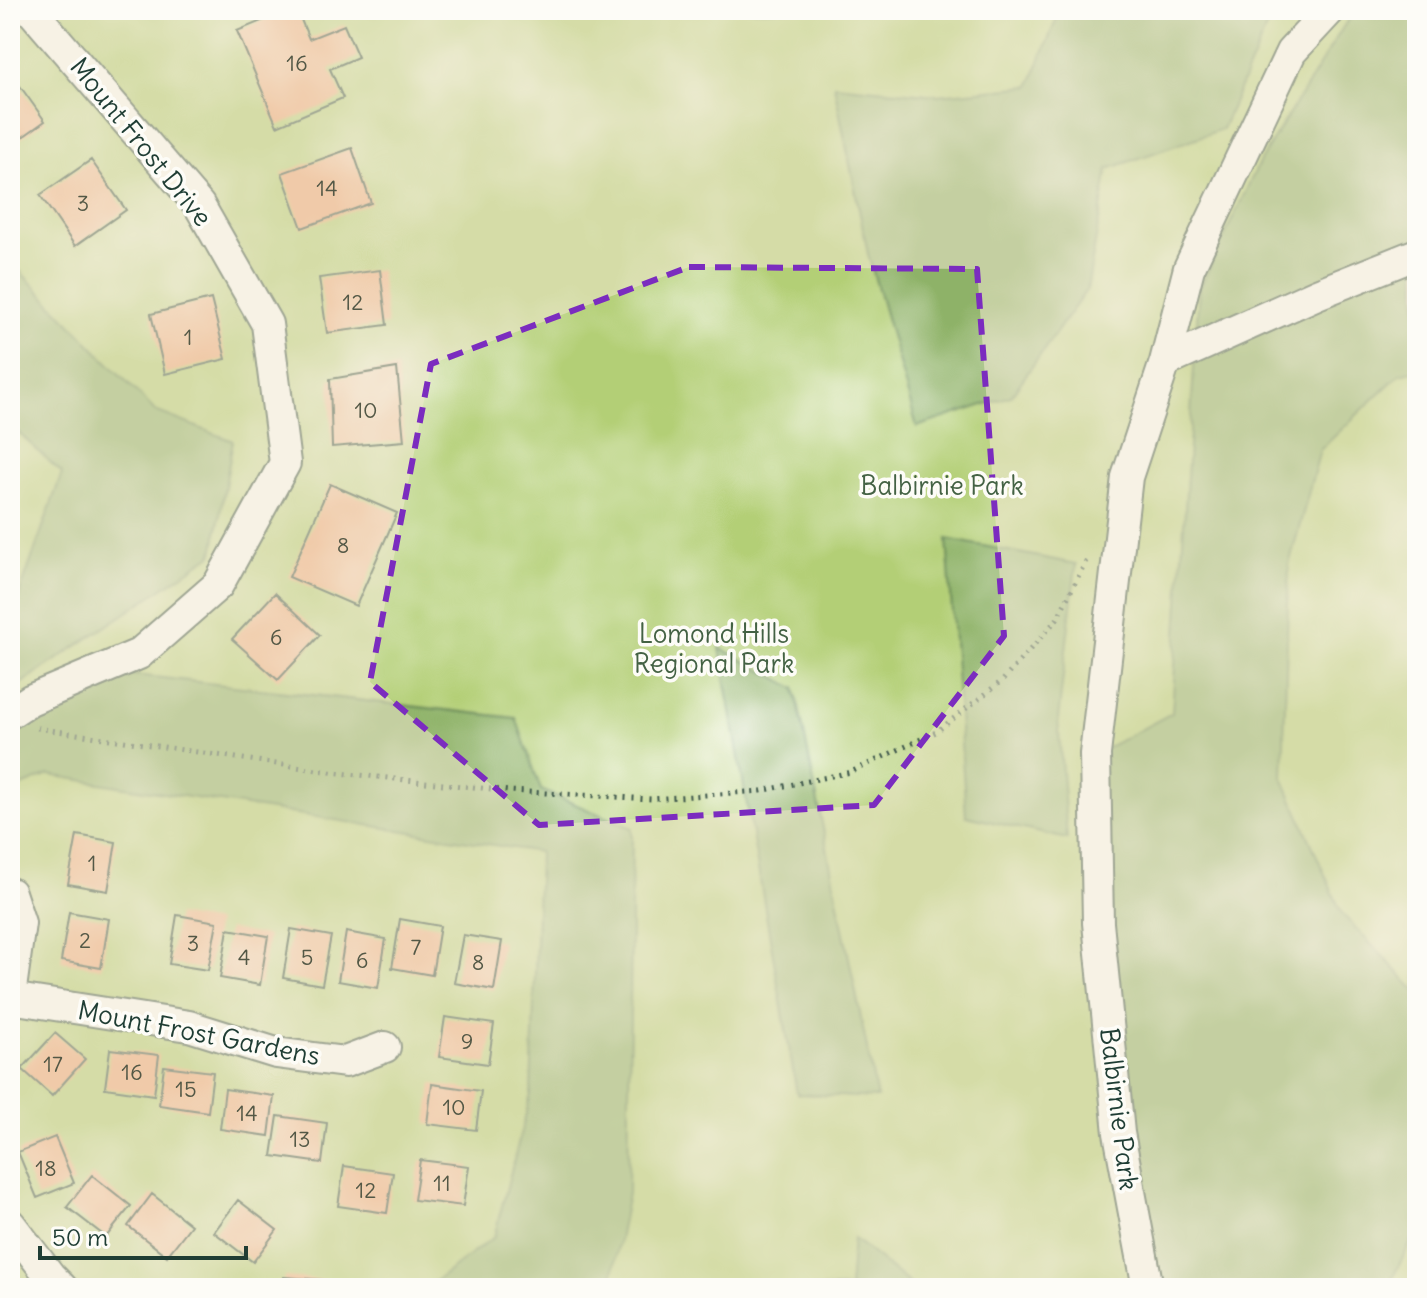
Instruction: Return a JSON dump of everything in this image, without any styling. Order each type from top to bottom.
[{"type":"street","name":"Mount Frost Drive","points":[[17,719],[30,700],[139,654],[218,585],[285,463],[267,324],[199,205],[31,10]]},
{"type":"street","name":"Balbirnie Park","points":[[1148,1288],[1119,1133],[1098,923],[1095,754],[1127,477],[1165,362],[1189,268],[1291,52],[1330,10]]},
{"type":"street","points":[[1165,362],[1317,294],[1417,254]]},
{"type":"street","name":"Mount Frost Gardens","points":[[10,893],[20,923],[10,997],[189,1026],[276,1053],[345,1062],[385,1047]]},
{"type":"street","points":[[10,1224],[62,1288]]},
{"type":"path","points":[[17,719],[122,742],[330,772],[510,791],[651,799],[761,791],[851,772],[936,732],[1003,680],[1057,619],[1089,555]]},
{"type":"highlighted area","points":[[689,267],[977,269],[1004,636],[874,805],[539,825],[370,682],[431,364]]},
{"type":"green space","name":"Lomond Hills Regional Park","points":[[10,10],[1417,10],[1417,1288],[10,1288]]},
{"type":"green space","points":[[1060,10],[1274,10],[1222,129],[1108,169],[1087,289],[1011,396],[917,427],[868,254],[834,85],[937,95],[1030,86]]},
{"type":"green space","points":[[1358,10],[1417,10],[1417,370],[1400,374],[1320,450],[1289,565],[1283,778],[1342,914],[1417,992],[1417,1231],[1387,1288],[1148,1288],[1095,754],[1172,713],[1199,289],[1261,159],[1345,24]]},
{"type":"green space","points":[[10,261],[155,411],[233,441],[213,554],[10,691],[10,621],[62,473],[10,425]]},
{"type":"green space","points":[[947,539],[1076,564],[1058,719],[1067,839],[966,816]]},
{"type":"green space","points":[[720,648],[795,688],[877,1098],[797,1094]]},
{"type":"green space","points":[[127,674],[516,718],[541,790],[632,828],[628,1193],[610,1288],[426,1288],[494,1237],[531,1094],[539,852],[49,775],[10,791],[10,733],[42,712]]},
{"type":"green space","points":[[853,1238],[915,1288],[849,1288]]},
{"type":"building","points":[[288,10],[297,10],[309,39],[344,25],[358,57],[330,69],[343,98],[277,126],[237,31]]},
{"type":"building","points":[[10,72],[45,121],[10,146]]},
{"type":"building","points":[[352,148],[371,203],[302,228],[282,173]]},
{"type":"building","points":[[91,160],[126,210],[75,246],[40,195]]},
{"type":"building","points":[[380,270],[387,325],[327,333],[319,278]]},
{"type":"building","points":[[211,299],[226,359],[165,374],[151,314]]},
{"type":"building","points":[[397,368],[404,441],[332,447],[330,379]]},
{"type":"building","points":[[330,484],[397,513],[356,606],[289,577]]},
{"type":"building","points":[[275,593],[320,635],[278,680],[232,639]]},
{"type":"building","points":[[77,835],[116,842],[108,891],[68,884]]},
{"type":"building","points":[[69,912],[109,919],[101,968],[61,961]]},
{"type":"building","points":[[177,915],[217,922],[208,970],[169,964]]},
{"type":"building","points":[[400,919],[440,926],[432,975],[392,968]]},
{"type":"building","points":[[228,929],[268,936],[260,985],[220,978]]},
{"type":"building","points":[[291,929],[331,936],[322,985],[283,978]]},
{"type":"building","points":[[346,932],[386,939],[378,988],[338,981]]},
{"type":"building","points":[[463,935],[502,941],[494,990],[454,983]]},
{"type":"building","points":[[445,1017],[494,1024],[488,1064],[439,1057]]},
{"type":"building","points":[[55,1033],[85,1059],[52,1096],[22,1069]]},
{"type":"building","points":[[110,1049],[159,1055],[154,1095],[105,1088]]},
{"type":"building","points":[[164,1066],[213,1072],[208,1112],[159,1105]]},
{"type":"building","points":[[432,1084],[481,1091],[476,1130],[427,1124]]},
{"type":"building","points":[[225,1089],[274,1096],[269,1136],[220,1129]]},
{"type":"building","points":[[278,1116],[327,1123],[322,1163],[272,1156]]},
{"type":"building","points":[[55,1137],[74,1183],[37,1198],[18,1152]]},
{"type":"building","points":[[420,1160],[469,1166],[463,1206],[414,1200]]},
{"type":"building","points":[[344,1166],[393,1173],[387,1213],[338,1206]]},
{"type":"building","points":[[92,1175],[131,1206],[106,1237],[67,1207]]},
{"type":"building","points":[[152,1194],[191,1225],[167,1256],[128,1226]]},
{"type":"building","points":[[238,1200],[277,1230],[253,1262],[214,1232]]},
{"type":"building","points":[[284,1277],[324,1280],[324,1288],[283,1288]]}]
